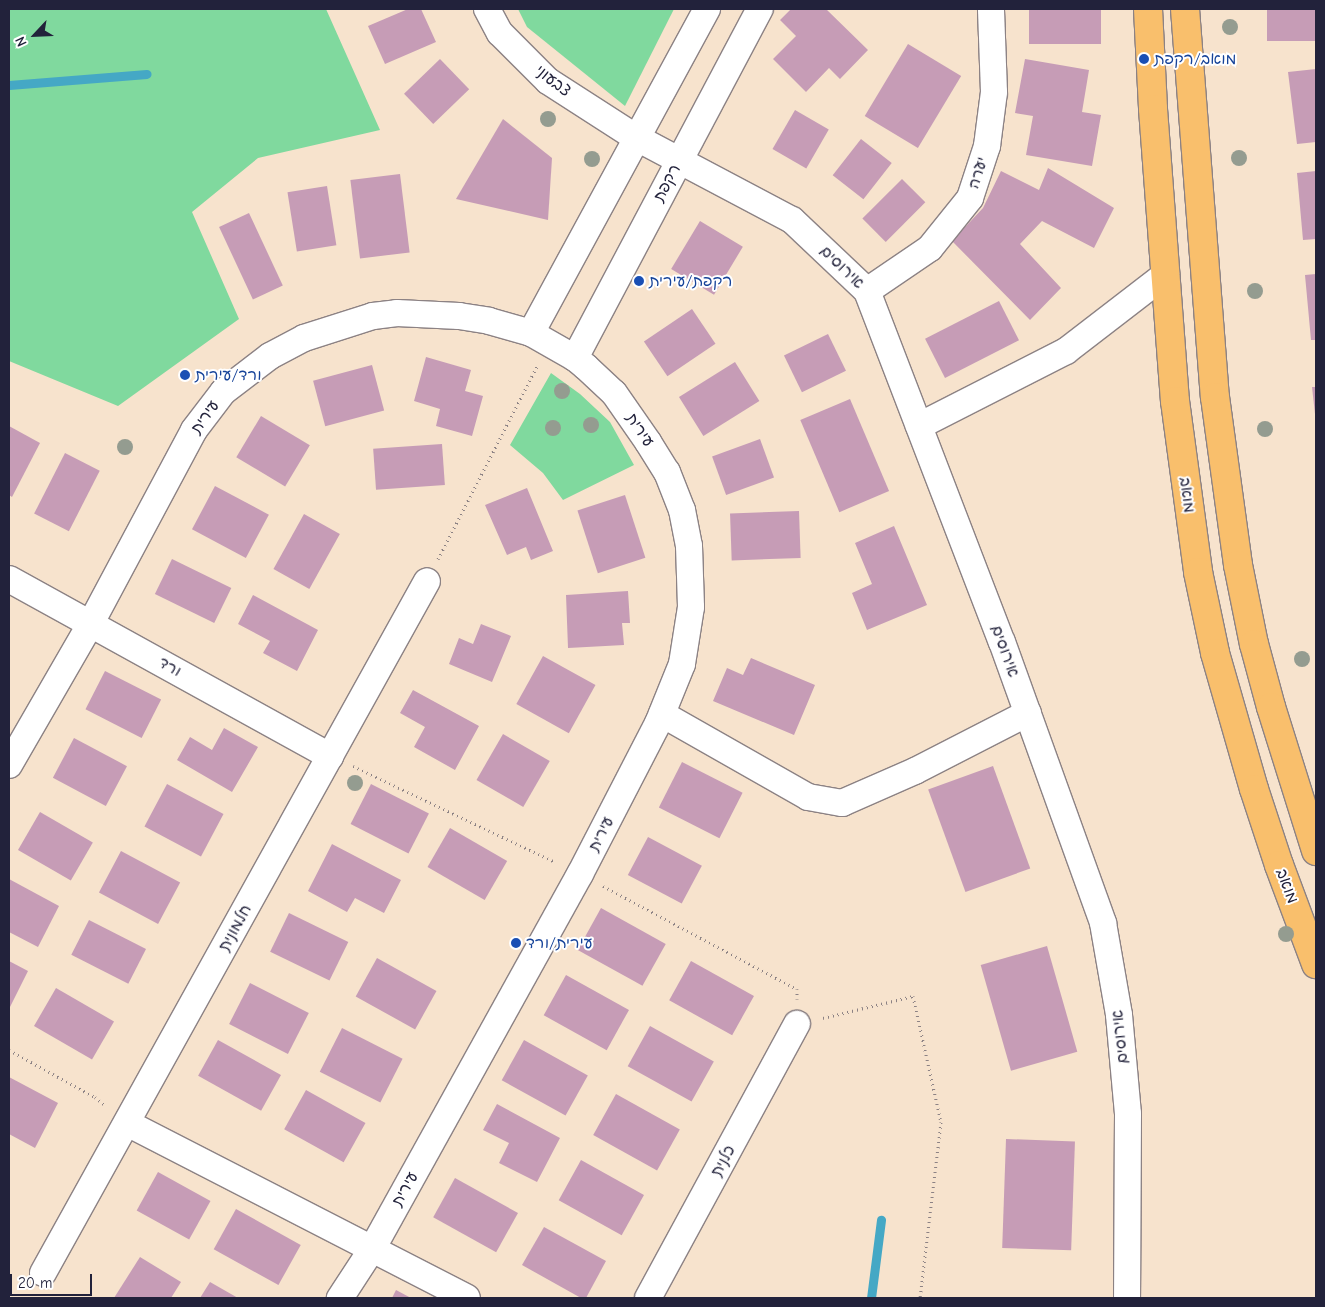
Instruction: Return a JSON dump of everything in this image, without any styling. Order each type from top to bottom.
[{"type":"main road","name":"מואב","points":[[1148,9],[1175,401],[1198,572],[1213,644],[1254,789],[1279,865],[1316,964]]},
{"type":"main road","points":[[1185,9],[1215,397],[1238,565],[1254,644],[1316,851]]},
{"type":"street","name":"צבעוני","points":[[487,9],[500,33],[548,81],[636,137]]},
{"type":"street","points":[[540,338],[636,137],[707,9]]},
{"type":"street","name":"רקפת","points":[[575,358],[760,9]]},
{"type":"street","name":"יערה","points":[[867,291],[930,248],[970,198],[987,146],[994,92],[992,9]]},
{"type":"street","name":"אירוסים","points":[[636,137],[792,220],[867,291],[1028,713],[1103,924],[1119,1015],[1128,1114],[1126,1298]]},
{"type":"street","points":[[919,426],[1066,351],[1166,274]]},
{"type":"street","name":"עירית","points":[[9,765],[91,623],[194,430],[223,392],[264,360],[304,338],[373,316],[397,313],[459,316],[489,321],[540,338],[575,358],[614,393],[635,421],[667,472],[682,510],[689,546],[691,607],[682,664],[662,714],[580,874],[372,1249],[340,1298]]},
{"type":"street","name":"ורד","points":[[9,579],[330,756]]},
{"type":"street","name":"חלמונית","points":[[43,1274],[426,582]]},
{"type":"street","points":[[662,714],[808,797],[842,803],[915,771],[1028,713]]},
{"type":"street","name":"כלנית","points":[[648,1298],[797,1024]]},
{"type":"street","points":[[128,1123],[467,1298]]},
{"type":"path","points":[[426,582],[540,338]]},
{"type":"path","points":[[797,1024],[913,996],[941,1122],[920,1298]]},
{"type":"path","points":[[9,1050],[95,1097],[128,1123]]},
{"type":"green space","points":[[9,9],[326,9],[380,130],[258,158],[192,212],[239,319],[118,406],[9,361]]},
{"type":"green space","points":[[518,9],[674,9],[625,106],[527,27]]},
{"type":"green space","points":[[551,373],[580,394],[610,422],[634,465],[563,500],[543,473],[510,445]]},
{"type":"building","points":[[408,9],[421,9],[436,42],[385,64],[368,26]]},
{"type":"building","points":[[791,9],[826,9],[868,50],[840,79],[829,68],[806,92],[773,59],[796,36],[780,20]]},
{"type":"building","points":[[1029,9],[1101,9],[1101,44],[1029,44]]},
{"type":"building","points":[[1267,9],[1315,9],[1315,41],[1267,41]]},
{"type":"building","points":[[908,44],[961,76],[918,148],[865,116]]},
{"type":"building","points":[[440,59],[469,89],[433,124],[404,94]]},
{"type":"building","points":[[1025,59],[1089,70],[1082,112],[1101,115],[1092,166],[1026,155],[1033,116],[1015,113]]},
{"type":"building","points":[[1316,69],[1316,142],[1297,144],[1288,72]]},
{"type":"building","points":[[795,110],[829,130],[806,168],[772,149]]},
{"type":"building","points":[[503,119],[552,158],[548,220],[456,199]]},
{"type":"building","points":[[861,139],[892,163],[863,199],[833,175]]},
{"type":"building","points":[[1048,168],[1114,208],[1094,248],[1042,221],[1020,244],[1061,288],[1030,320],[952,241],[983,208],[1001,171],[1039,190]]},
{"type":"building","points":[[1316,171],[1316,239],[1303,240],[1297,173]]},
{"type":"building","points":[[400,174],[410,252],[360,259],[350,180]]},
{"type":"building","points":[[902,179],[925,202],[886,242],[862,219]]},
{"type":"building","points":[[327,186],[336,245],[297,252],[287,192]]},
{"type":"building","points":[[249,213],[283,286],[253,299],[219,227]]},
{"type":"building","points":[[700,221],[743,247],[714,295],[671,269]]},
{"type":"building","points":[[1316,274],[1316,340],[1311,340],[1305,275]]},
{"type":"building","points":[[999,301],[1019,340],[945,378],[925,339]]},
{"type":"building","points":[[692,309],[715,344],[667,376],[644,341]]},
{"type":"building","points":[[828,334],[846,371],[802,392],[784,355]]},
{"type":"building","points":[[426,357],[471,370],[465,391],[483,396],[472,436],[436,426],[440,409],[414,401]]},
{"type":"building","points":[[735,362],[759,401],[703,436],[679,397]]},
{"type":"building","points":[[372,365],[384,410],[325,426],[313,381]]},
{"type":"building","points":[[1312,387],[1316,387],[1316,414],[1315,414]]},
{"type":"building","points":[[850,399],[889,491],[839,512],[800,420]]},
{"type":"building","points":[[261,416],[310,445],[285,487],[236,457]]},
{"type":"building","points":[[9,426],[40,443],[12,497],[9,495]]},
{"type":"building","points":[[760,439],[774,478],[726,495],[712,456]]},
{"type":"building","points":[[442,444],[445,485],[376,490],[373,449]]},
{"type":"building","points":[[65,453],[100,471],[69,531],[34,514]]},
{"type":"building","points":[[215,486],[269,515],[246,558],[192,529]]},
{"type":"building","points":[[527,488],[553,551],[531,560],[526,547],[507,555],[485,505]]},
{"type":"building","points":[[625,495],[645,558],[598,573],[577,510]]},
{"type":"building","points":[[799,511],[801,558],[732,560],[730,513]]},
{"type":"building","points":[[304,514],[340,534],[309,589],[273,569]]},
{"type":"building","points":[[894,526],[927,605],[867,630],[852,593],[872,584],[855,543]]},
{"type":"building","points":[[172,559],[231,588],[214,623],[155,594]]},
{"type":"building","points":[[628,591],[630,623],[622,623],[624,645],[568,648],[566,595]]},
{"type":"building","points":[[253,595],[318,630],[297,671],[263,653],[270,641],[238,624]]},
{"type":"building","points":[[481,624],[511,636],[492,682],[449,664],[459,638],[473,644]]},
{"type":"building","points":[[543,656],[595,685],[569,733],[516,704]]},
{"type":"building","points":[[751,658],[815,685],[794,735],[713,701],[727,668],[743,675]]},
{"type":"building","points":[[105,671],[161,700],[142,738],[85,709]]},
{"type":"building","points":[[413,690],[479,726],[455,770],[414,747],[425,727],[400,713]]},
{"type":"building","points":[[224,728],[258,747],[232,792],[177,760],[190,737],[212,750]]},
{"type":"building","points":[[503,734],[550,761],[523,807],[476,780]]},
{"type":"building","points":[[74,738],[127,766],[106,806],[53,778]]},
{"type":"building","points":[[682,762],[743,793],[719,838],[659,807]]},
{"type":"building","points":[[993,766],[1030,868],[965,892],[928,790]]},
{"type":"building","points":[[167,784],[224,814],[201,856],[144,826]]},
{"type":"building","points":[[371,784],[429,814],[408,854],[351,824]]},
{"type":"building","points":[[40,812],[93,842],[71,881],[18,850]]},
{"type":"building","points":[[450,828],[507,861],[485,900],[428,867]]},
{"type":"building","points":[[648,837],[702,866],[682,904],[628,875]]},
{"type":"building","points":[[332,844],[401,880],[384,913],[355,898],[347,912],[308,891]]},
{"type":"building","points":[[121,851],[180,882],[158,924],[99,892]]},
{"type":"building","points":[[9,879],[59,906],[38,947],[9,932]]},
{"type":"building","points":[[601,908],[666,944],[642,986],[578,950]]},
{"type":"building","points":[[289,913],[348,942],[329,981],[270,952]]},
{"type":"building","points":[[89,920],[146,949],[128,984],[71,955]]},
{"type":"building","points":[[1047,946],[1077,1052],[1011,1071],[981,965]]},
{"type":"building","points":[[377,958],[436,991],[415,1029],[356,996]]},
{"type":"building","points":[[9,961],[28,971],[9,1009]]},
{"type":"building","points":[[691,961],[754,996],[732,1035],[669,1000]]},
{"type":"building","points":[[566,975],[629,1010],[607,1050],[544,1015]]},
{"type":"building","points":[[250,983],[309,1013],[288,1054],[229,1024]]},
{"type":"building","points":[[56,988],[114,1022],[92,1060],[34,1026]]},
{"type":"building","points":[[650,1026],[714,1061],[692,1102],[628,1066]]},
{"type":"building","points":[[342,1028],[403,1059],[380,1103],[320,1072]]},
{"type":"building","points":[[218,1040],[281,1075],[261,1111],[198,1076]]},
{"type":"building","points":[[524,1040],[588,1075],[566,1116],[502,1080]]},
{"type":"building","points":[[9,1077],[58,1103],[35,1148],[9,1134]]},
{"type":"building","points":[[306,1090],[365,1123],[344,1162],[284,1129]]},
{"type":"building","points":[[616,1094],[680,1129],[657,1170],[593,1135]]},
{"type":"building","points":[[497,1104],[560,1138],[537,1182],[499,1163],[509,1143],[483,1130]]},
{"type":"building","points":[[1006,1139],[1075,1141],[1071,1250],[1002,1248]]},
{"type":"building","points":[[581,1160],[644,1195],[622,1235],[559,1200]]},
{"type":"building","points":[[158,1172],[210,1201],[189,1240],[137,1210]]},
{"type":"building","points":[[455,1178],[518,1213],[496,1252],[433,1217]]},
{"type":"building","points":[[236,1209],[301,1245],[278,1285],[214,1249]]},
{"type":"building","points":[[544,1227],[606,1261],[586,1298],[581,1298],[522,1265]]},
{"type":"building","points":[[140,1257],[181,1282],[171,1298],[114,1298]]},
{"type":"building","points":[[210,1282],[238,1298],[200,1298]]},
{"type":"building","points":[[396,1290],[411,1298],[392,1298]]},
{"type":"waterway","points":[[9,85],[147,74]]},
{"type":"waterway","points":[[871,1298],[881,1220]]},
{"type":"place","name":"מואב/רקפת","points":[[1144,59]]},
{"type":"place","name":"רקפת/עירית","points":[[639,281]]},
{"type":"place","name":"ורד/עירית","points":[[185,375]]},
{"type":"place","name":"עירית/ורד","points":[[516,943]]}]
